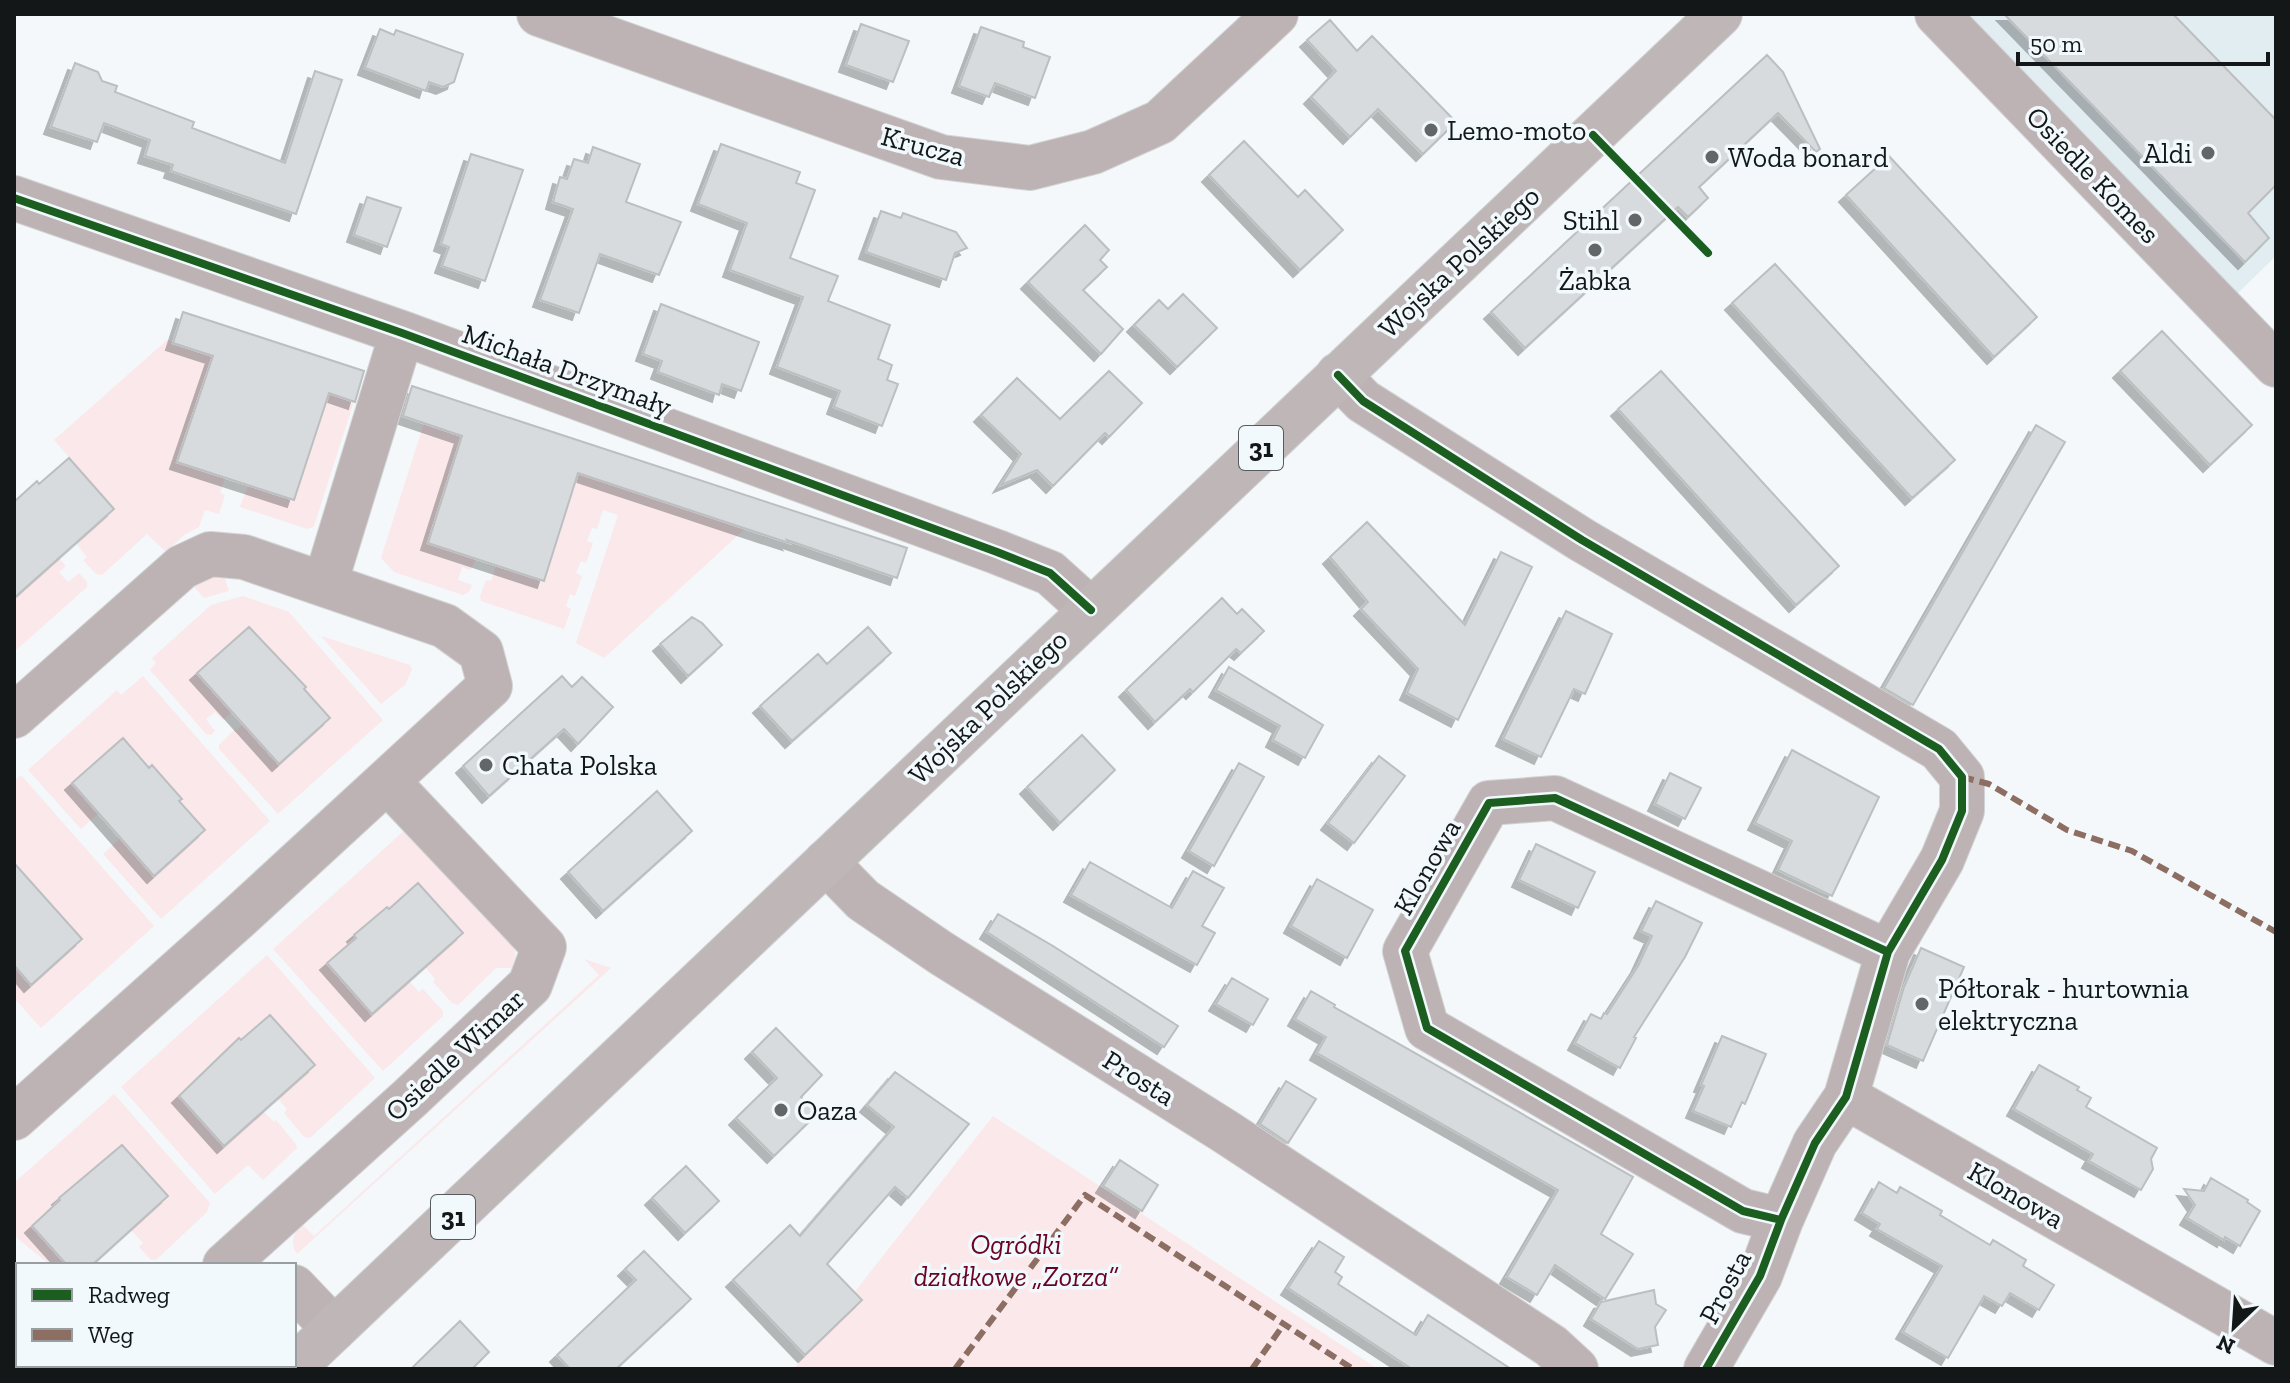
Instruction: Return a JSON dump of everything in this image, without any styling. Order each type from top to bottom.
[{"type":"main road","name":"Wojska Polskiego","points":[[296,1365],[1720,14]]},
{"type":"street","name":"Krucza","points":[[539,14],[941,157],[1030,168],[1093,152],[1160,122],[1276,14]]},
{"type":"street","name":"Osiedle Komes","points":[[1937,14],[2267,338]]},
{"type":"street","name":"Michała Drzymały","points":[[14,198],[402,333],[1050,573],[1091,610]]},
{"type":"street","points":[[325,584],[402,333]]},
{"type":"street","points":[[1338,375],[1363,401],[1582,540],[1939,749],[1962,777],[1962,811],[1942,860],[1888,952],[1846,1097]]},
{"type":"street","points":[[14,716],[182,567],[210,554],[244,557],[445,626],[481,652],[490,686],[14,1118]]},
{"type":"street","name":"Osiedle Wimar","points":[[250,1257],[530,985],[544,947],[387,781]]},
{"type":"street","name":"Klonowa","points":[[1781,1220],[1743,1211],[1427,1028],[1405,951],[1489,803],[1555,798],[1888,952]]},
{"type":"street","name":"Prosta","points":[[826,862],[863,900],[941,953],[1226,1132],[1551,1346],[1576,1369]]},
{"type":"street","name":"Klonowa","points":[[1846,1097],[2276,1343]]},
{"type":"street","name":"Prosta","points":[[1706,1369],[1760,1276],[1815,1143],[1846,1097]]},
{"type":"street","points":[[296,1289],[334,1329]]},
{"type":"shaded area","name":"Aldi","points":[[1965,14],[2276,14],[2276,256],[2237,294]]},
{"type":"green space","points":[[167,340],[354,401],[315,523],[307,529],[240,507],[248,485],[235,409],[199,397],[177,462],[225,478],[220,493],[225,495],[219,514],[205,510],[199,527],[184,535],[166,552],[147,534],[102,575],[96,574],[83,560],[87,557],[76,543],[114,509],[54,440]]},
{"type":"green space","points":[[424,423],[746,528],[604,658],[576,643],[618,515],[603,510],[597,529],[592,528],[587,541],[593,543],[586,563],[581,561],[576,573],[582,576],[575,596],[570,594],[566,606],[571,609],[564,629],[481,601],[480,596],[486,580],[491,581],[496,565],[544,581],[565,516],[449,478],[428,543],[476,559],[471,570],[462,567],[458,580],[472,585],[469,592],[463,595],[394,572],[381,558]]},
{"type":"green space","points":[[59,558],[66,566],[59,572],[68,582],[79,573],[87,582],[87,587],[14,652],[14,581],[23,590]]},
{"type":"green space","points":[[222,570],[229,591],[204,598],[188,580]]},
{"type":"green space","points":[[243,596],[289,612],[383,720],[278,814],[219,749],[219,745],[243,724],[279,764],[330,719],[304,689],[306,687],[249,627],[197,673],[232,712],[223,720],[215,712],[206,719],[215,731],[211,735],[206,734],[150,670],[156,663],[152,658],[211,605]]},
{"type":"green space","points":[[321,636],[410,665],[412,669],[405,685],[381,704]]},
{"type":"green space","points":[[143,676],[270,821],[161,919],[103,854],[120,838],[154,875],[205,831],[152,766],[149,768],[123,738],[72,783],[98,814],[81,829],[28,770],[117,690],[121,695]]},
{"type":"green space","points":[[21,775],[154,926],[41,1028],[14,998],[14,965],[32,985],[82,939],[14,863],[14,781]]},
{"type":"green space","points":[[406,829],[514,941],[515,955],[511,968],[496,968],[458,1005],[452,1003],[433,982],[435,979],[425,967],[463,933],[419,884],[354,935],[356,938],[328,964],[409,981],[419,992],[423,989],[443,1011],[443,1016],[383,1071],[273,949]]},
{"type":"green space","points":[[267,955],[375,1078],[310,1138],[304,1137],[284,1113],[287,1109],[278,1099],[315,1065],[270,1015],[207,1068],[274,1122],[276,1120],[297,1148],[263,1180],[248,1165],[215,1194],[121,1087]]},
{"type":"green space","points":[[584,959],[611,968],[297,1254],[293,1238],[301,1223],[314,1236],[599,975]]},
{"type":"green space","points":[[114,1094],[210,1203],[207,1212],[156,1260],[151,1260],[139,1247],[143,1243],[131,1230],[168,1196],[122,1145],[59,1198],[32,1226],[65,1263],[48,1263],[17,1238],[14,1183]]},
{"type":"green space","name":"Ogródki działkowe „Zorza”","points":[[993,1116],[1378,1369],[794,1369]]},
{"type":"building","name":"Aldi","points":[[2004,14],[2173,14],[2276,120],[2276,185],[2248,213],[2269,238],[2245,262]]},
{"type":"building","points":[[1330,20],[1357,51],[1372,36],[1456,122],[1423,154],[1378,109],[1350,137],[1311,97],[1336,71],[1307,40]]},
{"type":"building","points":[[861,24],[909,41],[893,82],[846,65]]},
{"type":"building","points":[[981,27],[1024,42],[1023,47],[1050,57],[1035,98],[995,83],[989,97],[959,86]]},
{"type":"building","points":[[380,29],[394,35],[396,30],[463,54],[454,82],[443,87],[429,82],[426,91],[365,68]]},
{"type":"building","points":[[1767,55],[1783,72],[1820,149],[1816,152],[1778,113],[1699,187],[1708,198],[1688,217],[1678,207],[1525,348],[1491,312]]},
{"type":"building","points":[[75,63],[98,72],[102,81],[117,86],[115,92],[194,122],[192,128],[285,163],[315,71],[342,80],[296,214],[171,171],[173,165],[145,156],[150,140],[104,123],[97,142],[51,127]]},
{"type":"building","points":[[1244,141],[1298,197],[1305,190],[1343,230],[1300,270],[1209,175]]},
{"type":"building","points":[[721,144],[800,172],[796,183],[815,190],[790,258],[838,276],[828,301],[890,325],[878,359],[892,365],[887,380],[898,384],[882,426],[834,407],[840,391],[777,367],[803,297],[730,270],[747,223],[698,204]]},
{"type":"building","points":[[593,147],[640,164],[626,202],[681,222],[659,275],[600,254],[579,313],[540,300],[573,209],[553,202],[560,177],[567,179],[574,159],[588,163]]},
{"type":"building","points":[[471,154],[523,170],[485,281],[442,266],[449,247],[441,244]]},
{"type":"building","points":[[1889,156],[2037,317],[1994,357],[1846,195]]},
{"type":"building","points":[[367,197],[401,208],[387,247],[354,235]]},
{"type":"building","points":[[881,211],[901,218],[903,213],[956,232],[967,248],[955,253],[946,280],[866,252]]},
{"type":"building","points":[[1085,225],[1109,250],[1100,260],[1107,267],[1083,290],[1123,329],[1101,354],[1028,282]]},
{"type":"building","points":[[1775,264],[1955,460],[1912,498],[1732,303]]},
{"type":"building","points":[[1183,294],[1217,328],[1177,367],[1134,325],[1159,300],[1168,309]]},
{"type":"building","points":[[661,304],[759,342],[741,391],[722,384],[719,395],[658,372],[662,361],[643,354]]},
{"type":"building","points":[[183,312],[364,371],[355,402],[329,393],[294,500],[177,462],[213,356],[173,343]]},
{"type":"building","points":[[2162,331],[2252,425],[2210,465],[2120,371]]},
{"type":"building","points":[[1109,371],[1142,403],[1109,437],[1105,433],[1053,486],[1037,470],[1001,485],[1021,454],[981,415],[1017,378],[1060,419]]},
{"type":"building","points":[[1661,371],[1839,566],[1796,605],[1618,409]]},
{"type":"building","points":[[412,386],[907,548],[897,578],[578,473],[544,581],[428,543],[462,436],[403,416]]},
{"type":"building","points":[[2036,425],[2065,442],[1913,705],[1884,688]]},
{"type":"building","points":[[69,458],[114,509],[14,598],[14,502]]},
{"type":"building","points":[[1367,522],[1465,625],[1501,552],[1532,567],[1458,720],[1407,693],[1418,669],[1361,609],[1368,602],[1330,557]]},
{"type":"building","points":[[1222,598],[1237,614],[1242,609],[1264,631],[1241,653],[1236,649],[1193,692],[1190,689],[1155,722],[1126,690]]},
{"type":"building","points":[[1566,611],[1612,634],[1585,694],[1574,689],[1541,757],[1503,739]]},
{"type":"building","points":[[692,617],[702,623],[722,645],[688,676],[660,644]]},
{"type":"building","points":[[249,627],[306,687],[304,689],[330,718],[279,764],[197,673]]},
{"type":"building","points":[[868,627],[891,653],[792,741],[760,706],[818,654],[827,664]]},
{"type":"building","points":[[1229,667],[1323,725],[1305,758],[1273,740],[1280,726],[1216,690]]},
{"type":"building","points":[[562,676],[572,687],[582,677],[613,707],[578,744],[564,729],[489,796],[463,766]]},
{"type":"building","points":[[1082,735],[1115,770],[1060,823],[1027,787]]},
{"type":"building","points":[[123,738],[149,768],[152,765],[205,830],[154,876],[72,783]]},
{"type":"building","points":[[1792,750],[1879,797],[1832,896],[1778,870],[1792,841],[1755,823]]},
{"type":"building","points":[[1379,756],[1405,776],[1354,843],[1328,823]]},
{"type":"building","points":[[1239,763],[1264,777],[1214,866],[1189,851]]},
{"type":"building","points":[[1670,773],[1701,788],[1685,819],[1655,804]]},
{"type":"building","points":[[657,791],[692,831],[603,911],[568,872]]},
{"type":"building","points":[[1536,844],[1595,872],[1578,908],[1519,880]]},
{"type":"building","points":[[1090,862],[1172,908],[1193,871],[1224,888],[1202,926],[1215,933],[1197,965],[1071,895]]},
{"type":"building","points":[[14,863],[82,939],[31,985],[14,965]]},
{"type":"building","points":[[1317,879],[1373,910],[1347,958],[1291,926]]},
{"type":"building","points":[[418,883],[463,933],[372,1014],[327,963],[356,938],[354,935]]},
{"type":"building","points":[[1656,901],[1702,923],[1685,957],[1634,1037],[1620,1068],[1575,1043],[1591,1014],[1601,1019],[1604,1013],[1607,1014],[1638,966],[1652,936],[1641,931]]},
{"type":"building","points":[[998,914],[1178,1026],[1164,1047],[987,932]]},
{"type":"building","name":"Półtorak - hurtownia elektryczna","points":[[1921,948],[1964,967],[1923,1061],[1887,1045],[1904,987]]},
{"type":"building","points":[[1232,978],[1268,999],[1253,1025],[1216,1004]]},
{"type":"building","points":[[1311,991],[1633,1177],[1601,1234],[1633,1254],[1605,1299],[1555,1265],[1537,1295],[1507,1277],[1558,1190],[1317,1053],[1326,1037],[1295,1019]]},
{"type":"building","points":[[270,1015],[315,1065],[224,1146],[179,1096],[239,1038],[241,1040]]},
{"type":"building","points":[[776,1028],[822,1075],[801,1097],[818,1113],[774,1156],[736,1118],[777,1078],[752,1052]]},
{"type":"building","points":[[1722,1036],[1766,1054],[1745,1104],[1742,1102],[1731,1127],[1693,1111]]},
{"type":"building","points":[[2039,1065],[2079,1087],[2077,1090],[2091,1098],[2086,1107],[2157,1148],[2151,1159],[2153,1169],[2141,1190],[2089,1161],[2093,1154],[2014,1109]]},
{"type":"building","points":[[895,1072],[969,1124],[908,1198],[895,1187],[827,1264],[862,1300],[805,1355],[733,1280],[790,1225],[800,1236],[894,1127],[867,1105]]},
{"type":"building","points":[[1286,1081],[1316,1099],[1288,1143],[1260,1124]]},
{"type":"building","points":[[122,1145],[168,1196],[94,1263],[65,1263],[32,1226],[59,1198]]},
{"type":"building","points":[[1120,1160],[1158,1185],[1142,1211],[1103,1186]]},
{"type":"building","points":[[686,1166],[719,1201],[685,1233],[652,1198]]},
{"type":"building","points":[[2211,1178],[2248,1200],[2260,1211],[2240,1246],[2187,1218],[2195,1205],[2184,1189],[2204,1191]]},
{"type":"building","points":[[1879,1182],[1897,1193],[1900,1187],[1942,1211],[1940,1215],[1990,1245],[1993,1240],[2026,1260],[2023,1266],[2054,1285],[2039,1310],[2010,1293],[2002,1306],[1984,1296],[1948,1358],[1903,1332],[1942,1266],[1877,1229],[1880,1224],[1862,1213]]},
{"type":"building","points":[[1319,1241],[1344,1257],[1335,1272],[1342,1277],[1338,1284],[1416,1335],[1428,1315],[1511,1369],[1412,1369],[1288,1288]]},
{"type":"building","points":[[644,1251],[691,1299],[616,1369],[570,1369],[557,1355],[636,1280],[625,1269]]},
{"type":"building","points":[[1654,1290],[1656,1304],[1666,1310],[1655,1327],[1658,1345],[1638,1349],[1591,1319],[1601,1302]]},
{"type":"building","points":[[460,1321],[489,1352],[472,1369],[411,1369]]},
{"type":"marked path","points":[[1962,777],[1989,784],[2067,830],[2132,851],[2276,932]]},
{"type":"marked path","points":[[955,1369],[1085,1195],[1353,1369]]},
{"type":"marked path","points":[[1252,1369],[1284,1324]]},
{"type":"cycle path","points":[[1593,135],[1708,253]]},
{"type":"cycle path","points":[[14,198],[402,333],[997,552],[1050,573],[1091,610]]},
{"type":"cycle path","points":[[1338,375],[1363,401],[1582,540],[1939,749],[1962,777],[1962,811],[1942,860],[1888,952],[1846,1097],[1815,1143],[1760,1276],[1706,1369]]},
{"type":"cycle path","points":[[1781,1220],[1743,1211],[1427,1028],[1405,951],[1489,803],[1555,798],[1888,952]]},
{"type":"place","name":"Lemo-moto","points":[[1431,130]]},
{"type":"place","name":"Aldi","points":[[2208,153]]},
{"type":"place","name":"Woda bonard","points":[[1712,157]]},
{"type":"place","name":"Stihl","points":[[1635,220]]},
{"type":"place","name":"Żabka","points":[[1595,250]]},
{"type":"place","name":"Chata Polska","points":[[486,765]]},
{"type":"place","name":"Półtorak - hurtownia elektryczna","points":[[1922,1004]]},
{"type":"place","name":"Oaza","points":[[781,1110]]}]
